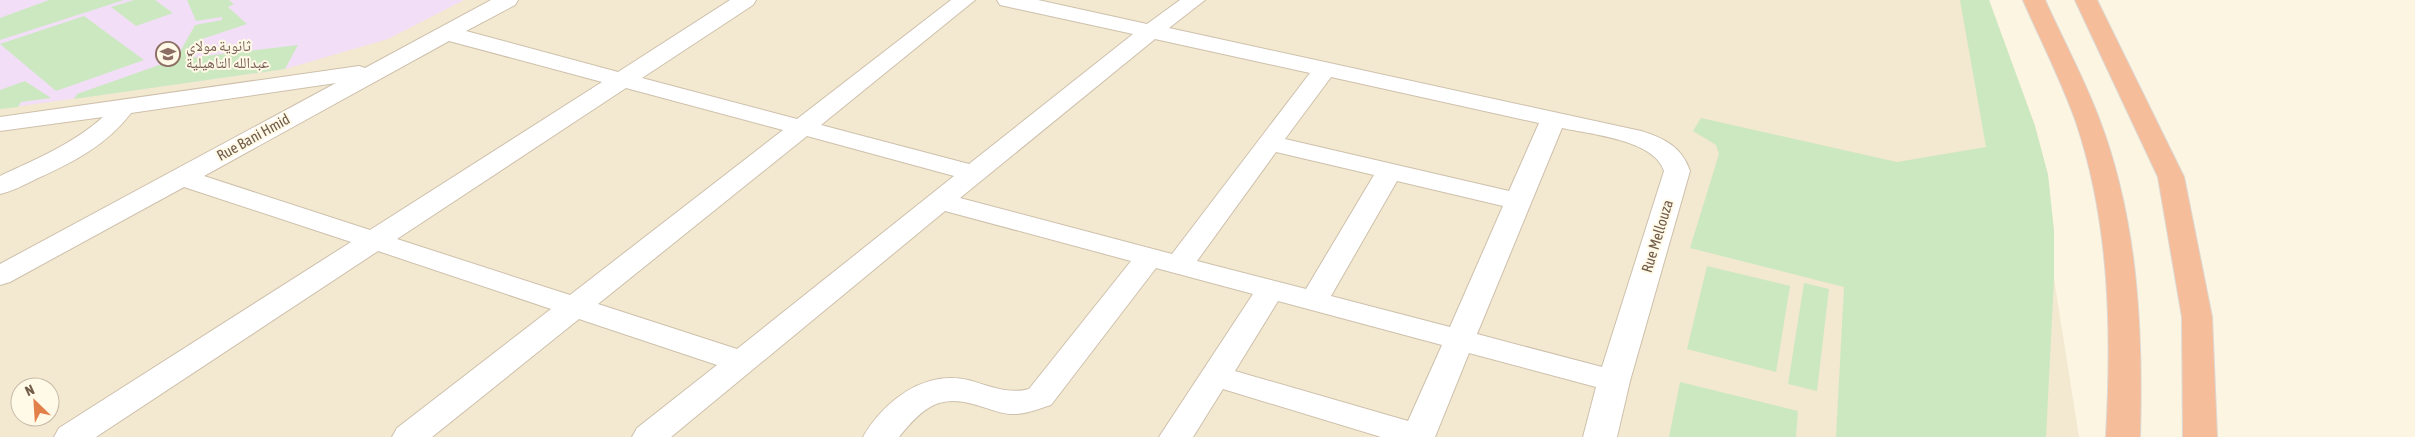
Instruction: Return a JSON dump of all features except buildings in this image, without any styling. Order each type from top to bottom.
[{"type":"highway","points":[[2034,0],[2070,78],[2094,138],[2111,201],[2122,276],[2126,383],[2124,437]]},
{"type":"highway","points":[[2086,0],[2171,177],[2197,317],[2200,437]]},
{"type":"street","name":"Rue Bani Hmid","points":[[0,276],[507,0]]},
{"type":"street","points":[[71,437],[745,0]]},
{"type":"street","points":[[409,437],[964,0]]},
{"type":"street","name":"Rue Mellouza","points":[[1008,0],[1647,140],[1669,154],[1675,163],[1677,171],[1614,381],[1600,437]]},
{"type":"street","points":[[649,437],[1151,31],[1194,0]]},
{"type":"street","points":[[446,33],[974,173]]},
{"type":"street","points":[[0,124],[376,70]]},
{"type":"street","points":[[880,437],[913,401],[934,391],[958,388],[1020,403],[1030,402],[1040,397],[1269,143],[1324,70]]},
{"type":"street","points":[[0,186],[87,142],[110,124],[123,107]]},
{"type":"street","points":[[1215,376],[1418,437],[1458,339],[1553,120]]},
{"type":"street","points":[[1269,143],[1517,202]]},
{"type":"street","points":[[1314,300],[1390,171]]},
{"type":"street","points":[[181,177],[742,362]]},
{"type":"street","points":[[939,201],[1614,381]]},
{"type":"street","points":[[1176,437],[1271,289]]},
{"type":"shaded area","points":[[0,0],[1989,0],[2035,126],[2048,175],[2054,231],[2054,279],[2079,437],[0,437]]},
{"type":"shaded area","name":"ثانوية مولاي عبدالله التاهيلية","points":[[0,0],[464,0],[388,39],[285,69],[0,109]]},
{"type":"green space","points":[[49,0],[124,0],[0,40],[0,18]]},
{"type":"green space","points":[[134,0],[155,0],[173,13],[136,26],[111,7]]},
{"type":"green space","points":[[187,0],[229,0],[234,4],[228,7],[247,24],[199,40],[188,58],[298,45],[285,69],[74,99],[77,94],[176,59],[195,25],[222,20],[222,17],[196,21]]},
{"type":"green space","points":[[1960,0],[1989,0],[2035,126],[2048,175],[2054,231],[2054,279],[2046,437],[1836,437],[1844,287],[1690,248],[1719,154],[1716,145],[1693,131],[1701,118],[1897,162],[1986,147]]},
{"type":"green space","points":[[84,16],[144,60],[56,91],[0,44]]},
{"type":"green space","points":[[25,81],[51,98],[21,102],[18,107],[0,109],[0,90]]},
{"type":"green space","points":[[1707,266],[1790,286],[1776,372],[1687,349]]},
{"type":"green space","points":[[1804,283],[1829,289],[1817,391],[1788,384]]},
{"type":"green space","points":[[1680,382],[1798,411],[1796,437],[1669,437]]},
{"type":"place","name":"ثانوية مولاي عبدالله التاهيلية","points":[[168,54]]}]
